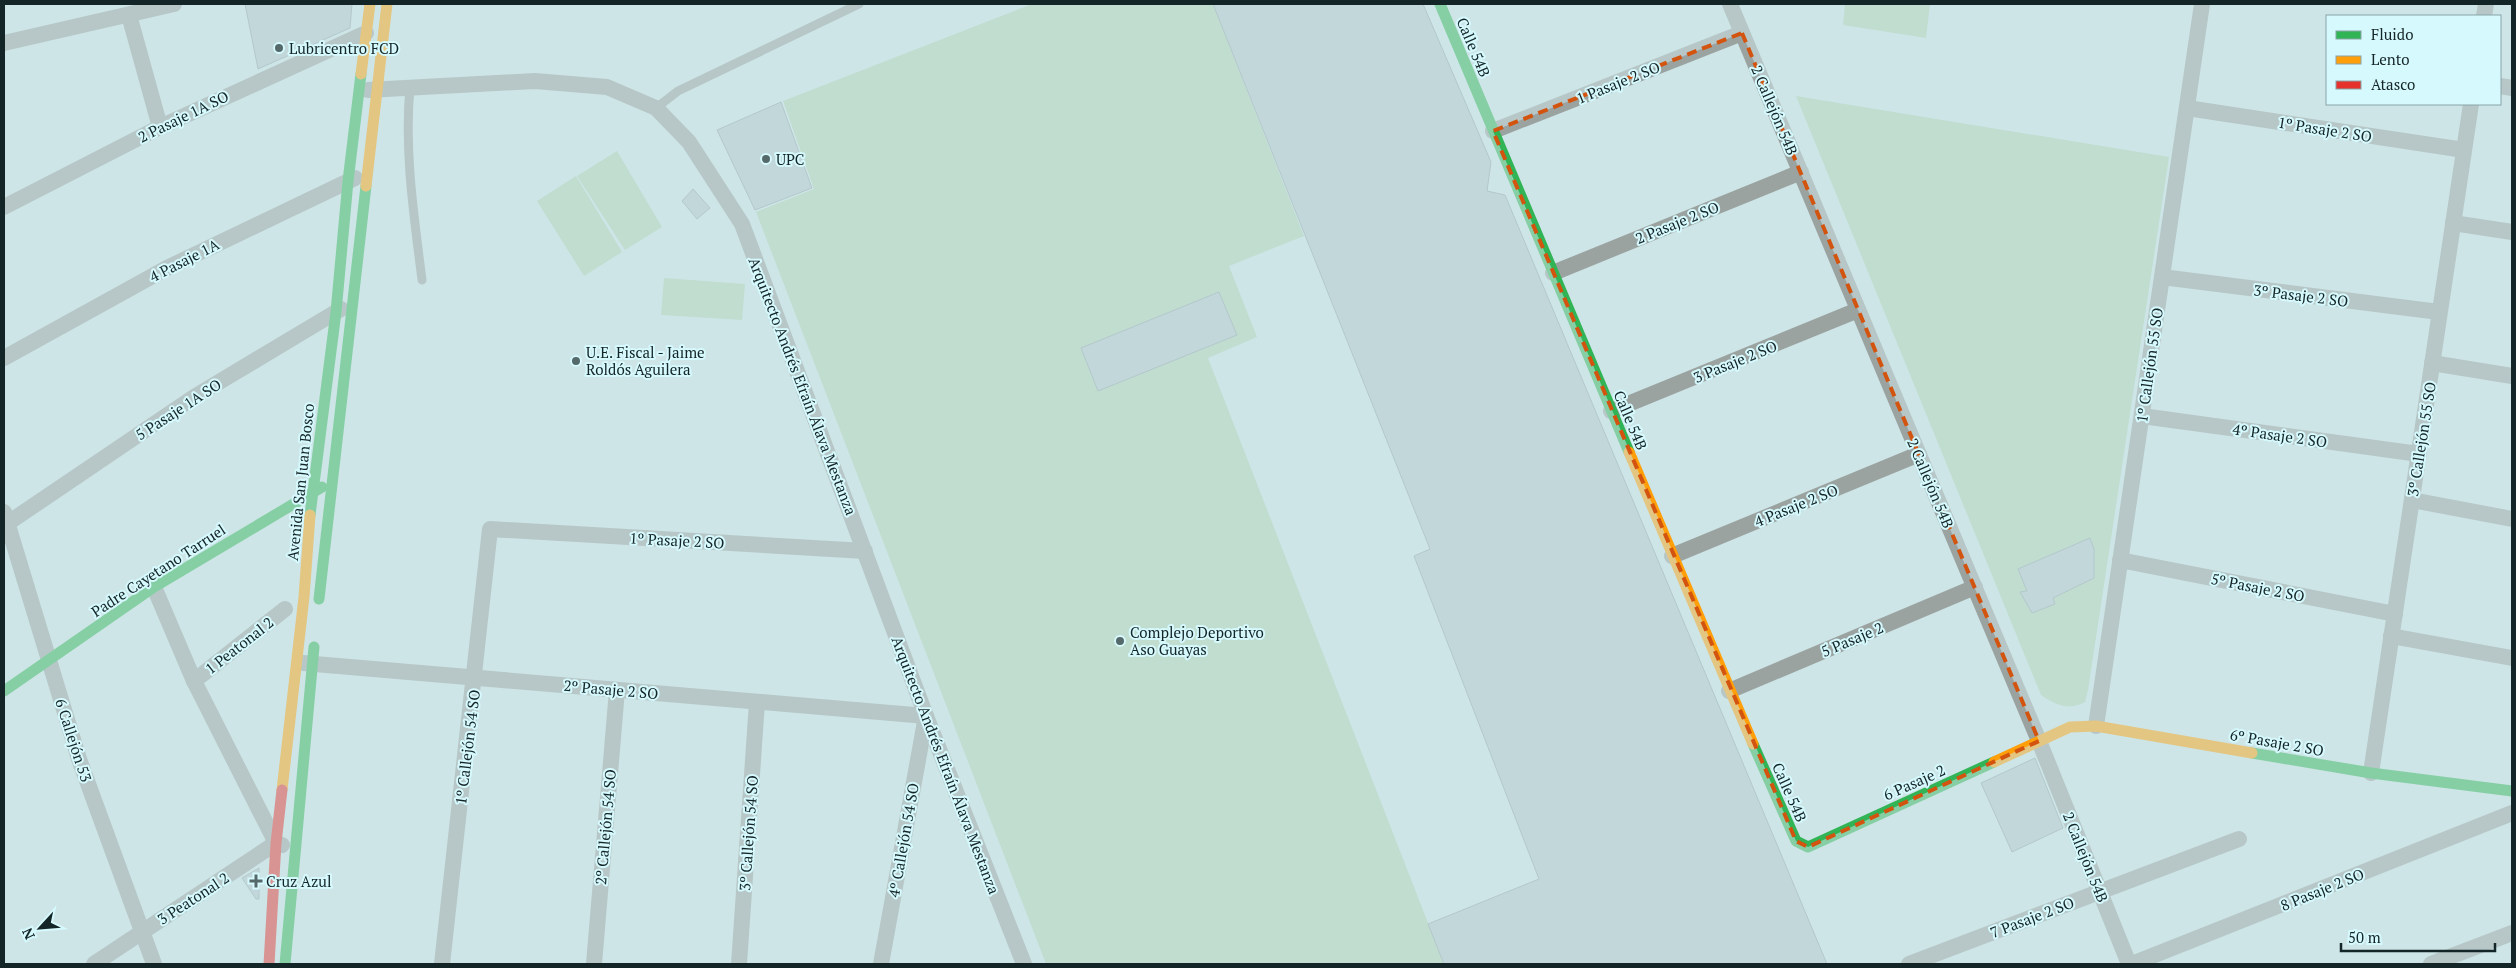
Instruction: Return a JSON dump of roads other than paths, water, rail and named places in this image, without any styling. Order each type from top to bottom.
[{"type":"street","points":[[4,43],[174,4]]},
{"type":"street","name":"Avenida San Juan Bosco","points":[[285,964],[296,849],[304,663],[304,597],[312,492],[336,312],[348,181],[370,4]]},
{"type":"street","points":[[318,616],[387,4]]},
{"type":"street","name":"Calle 54B","points":[[1440,4],[1729,690],[1796,841],[1801,845]]},
{"type":"street","name":"2 Callejón 54B","points":[[1730,4],[2040,742],[2130,964]]},
{"type":"street","name":"1º Callejón 55 SO","points":[[2096,726],[2202,4]]},
{"type":"street","points":[[129,15],[160,127]]},
{"type":"street","name":"2 Pasaje 1A SO","points":[[4,207],[160,127],[366,33]]},
{"type":"street","name":"1 Pasaje 2 SO","points":[[1493,132],[1742,33]]},
{"type":"street","name":"Arquitecto Andrés Efraín Álava Mestanza","points":[[360,91],[378,88],[535,81],[606,87],[656,108],[689,142],[742,224],[926,716],[1024,964]]},
{"type":"street","name":"3º Callejón 55 SO","points":[[2371,773],[2471,105]]},
{"type":"street","name":"1º Pasaje 2 SO","points":[[2187,108],[2464,150]]},
{"type":"street","name":"2 Pasaje 2 SO","points":[[1553,272],[1801,172]]},
{"type":"street","name":"4 Pasaje 1A","points":[[4,358],[167,268],[348,181],[369,173]]},
{"type":"street","points":[[2453,223],[2512,232]]},
{"type":"street","name":"3º Pasaje 2 SO","points":[[2162,277],[2440,312]]},
{"type":"street","name":"5 Pasaje 1A SO","points":[[6,518],[194,397],[354,302]]},
{"type":"street","name":"3 Pasaje 2 SO","points":[[1611,411],[1858,310]]},
{"type":"street","points":[[2432,363],[2512,376]]},
{"type":"street","name":"4º Pasaje 2 SO","points":[[2142,416],[2419,454]]},
{"type":"street","name":"4 Pasaje 2 SO","points":[[1672,556],[1919,454]]},
{"type":"street","name":"Padre Cayetano Tarruel","points":[[4,691],[154,587],[312,492],[332,482]]},
{"type":"street","points":[[2412,500],[2512,518]]},
{"type":"street","name":"6 Callejón 53","points":[[6,518],[48,660],[80,758],[154,964]]},
{"type":"street","name":"1º Pasaje 2 SO","points":[[490,529],[865,551]]},
{"type":"street","name":"1º Callejón 54 SO","points":[[442,964],[490,529]]},
{"type":"street","name":"5º Pasaje 2 SO","points":[[2120,560],[2395,614]]},
{"type":"street","points":[[154,587],[194,681],[276,843],[296,849]]},
{"type":"street","name":"5 Pasaje 2","points":[[1729,690],[1975,587]]},
{"type":"street","name":"1 Peatonal 2","points":[[194,681],[285,610]]},
{"type":"street","name":"Avenida San Juan Bosco","points":[[269,964],[276,843],[304,663],[316,635]]},
{"type":"street","points":[[2391,636],[2512,658]]},
{"type":"street","name":"2º Pasaje 2 SO","points":[[304,663],[926,716]]},
{"type":"street","name":"2º Callejón 54 SO","points":[[594,964],[617,690]]},
{"type":"street","name":"3º Callejón 54 SO","points":[[739,964],[757,702]]},
{"type":"street","name":"4º Callejón 54 SO","points":[[881,964],[926,716]]},
{"type":"street","name":"6º Pasaje 2 SO","points":[[2040,742],[2070,728],[2096,726],[2371,773],[2512,790]]},
{"type":"street","name":"6 Pasaje 2","points":[[1801,845],[1808,847],[2040,742]]},
{"type":"street","name":"8 Pasaje 2 SO","points":[[2130,964],[2512,813]]},
{"type":"street","name":"7 Pasaje 2 SO","points":[[1909,964],[2239,839]]},
{"type":"street","name":"3 Peatonal 2","points":[[94,964],[276,843]]},
{"type":"street","points":[[2431,964],[2512,933]]},
{"type":"lane","points":[[656,108],[678,91],[859,4]]},
{"type":"lane","points":[[410,87],[407,114],[412,195],[422,280]]},
{"type":"place","name":"Lubricentro FCD","points":[[279,48]]},
{"type":"place","name":"UPC","points":[[766,159]]},
{"type":"place","name":"U.E. Fiscal - Jaime Roldós Aguilera","points":[[576,361]]},
{"type":"place","name":"Complejo Deportivo Aso Guayas","points":[[1120,641]]},
{"type":"place","name":"Cruz Azul","points":[[256,881]]}]
